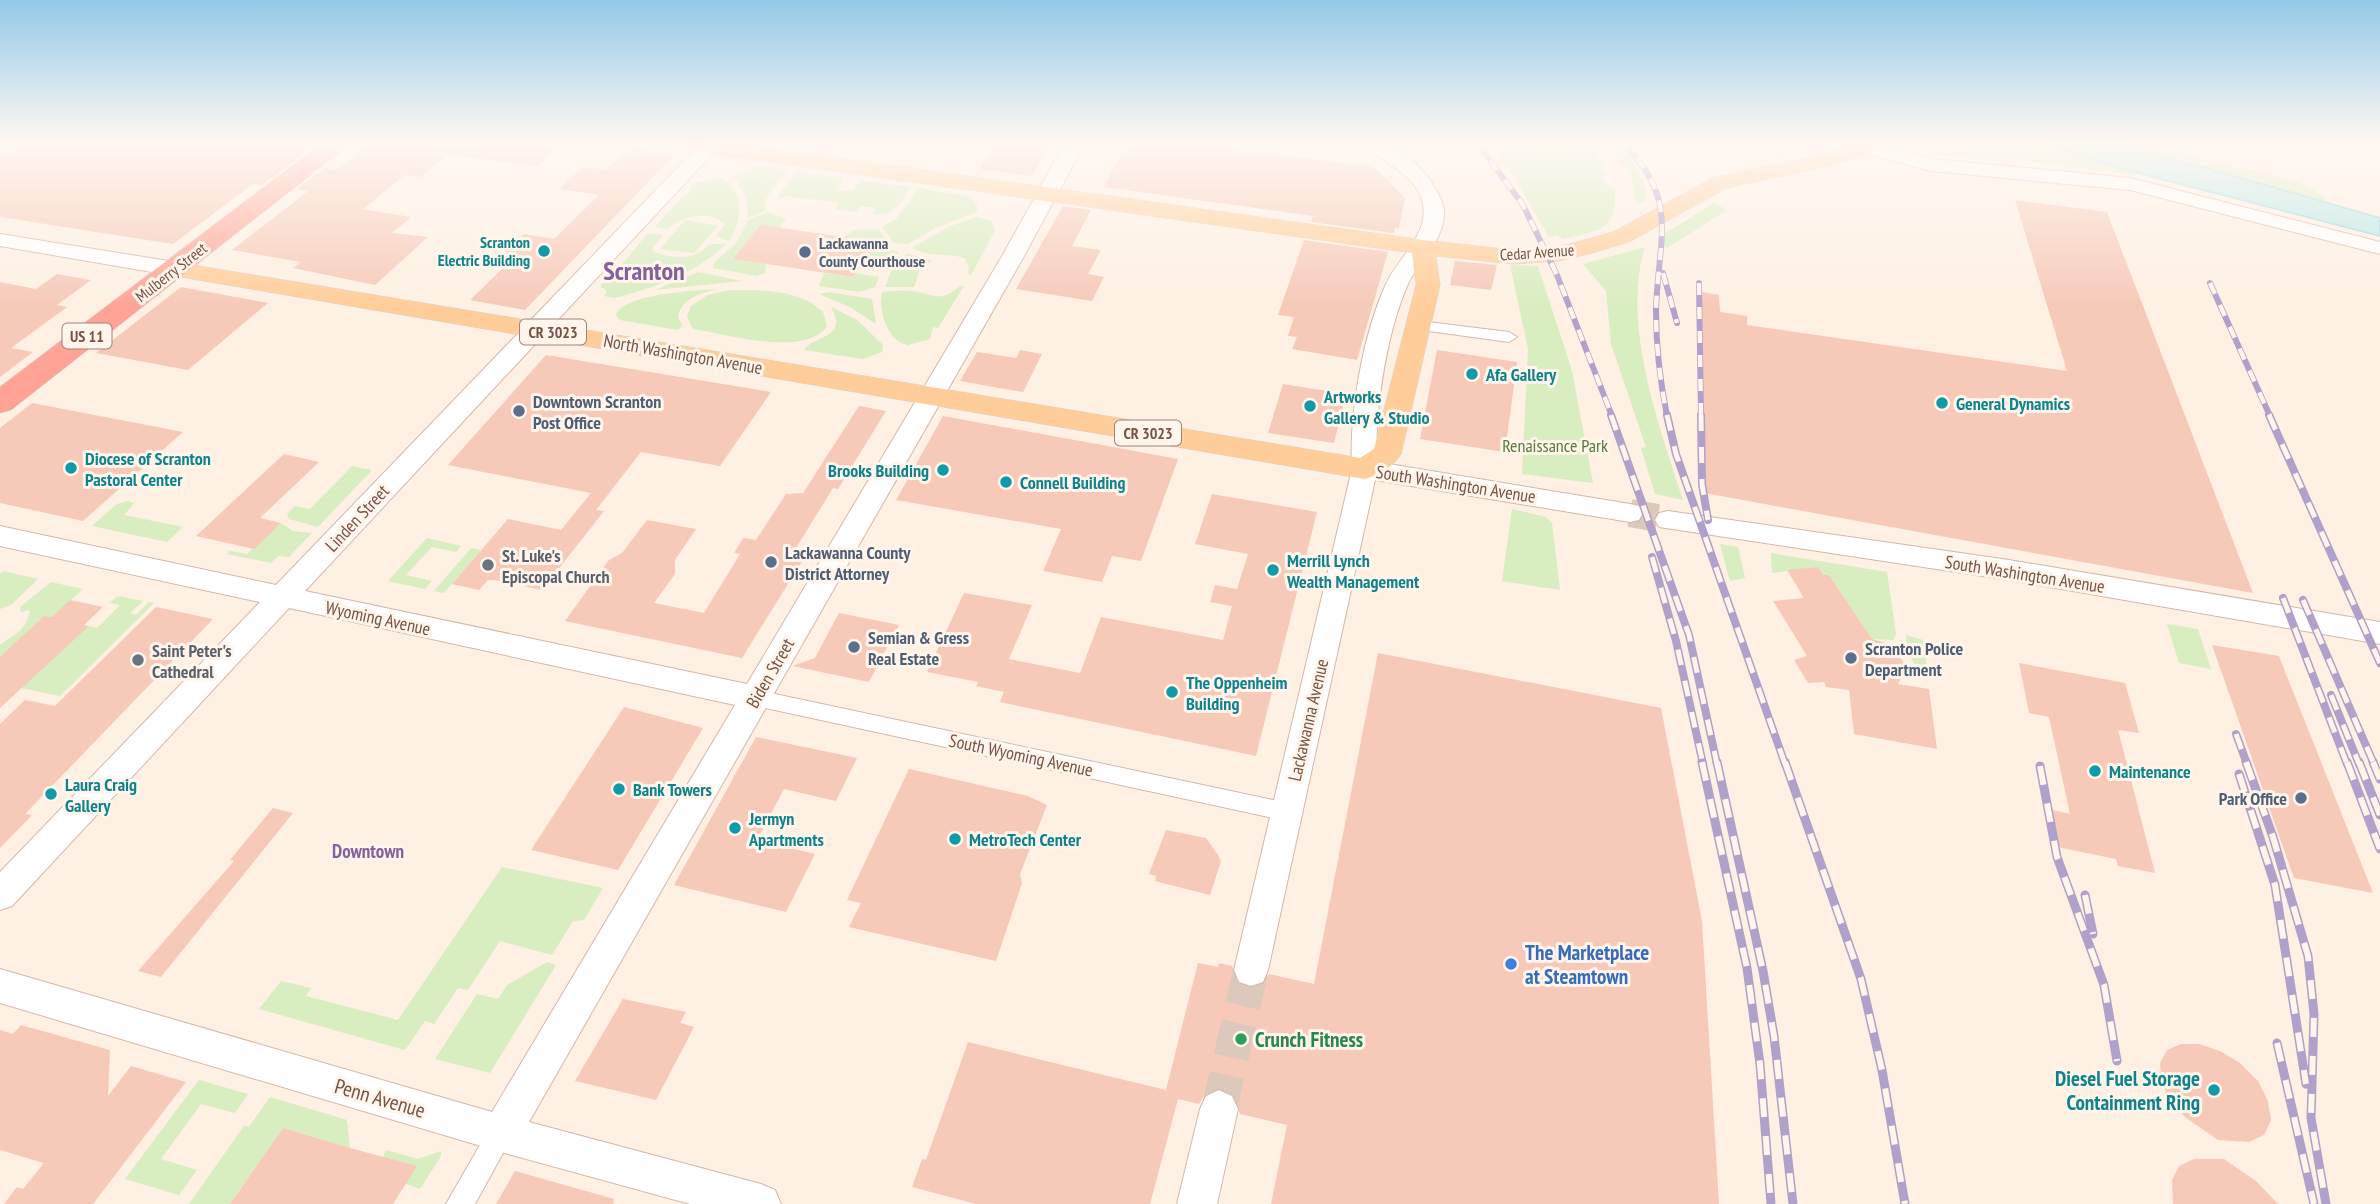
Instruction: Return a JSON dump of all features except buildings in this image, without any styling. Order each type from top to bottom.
[{"type":"highway","name":"Mulberry Street","points":[[0,403],[268,197]]},
{"type":"main road","name":"Linden Street","points":[[0,895],[660,197]]},
{"type":"main road","name":"Biden Street","points":[[501,1133],[932,397],[1044,197]]},
{"type":"main road","name":"Cedar Avenue","points":[[1082,197],[1423,247],[1514,257],[1558,254],[1607,242],[1694,197]]},
{"type":"main road","points":[[1365,469],[1387,454],[1394,429],[1428,285],[1423,247],[1433,209],[1432,197]]},
{"type":"main road","points":[[2182,197],[2380,248]]},
{"type":"main road","name":"North Washington Avenue","points":[[0,240],[1365,469]]},
{"type":"main road","name":"South Washington Avenue","points":[[1365,469],[1630,513]]},
{"type":"main road","name":"Lackawanna Avenue","points":[[1251,970],[1365,469]]},
{"type":"main road","name":"South Washington Avenue","points":[[1668,520],[1996,568],[2380,634]]},
{"type":"main road","name":"Wyoming Avenue","points":[[0,536],[756,698]]},
{"type":"main road","name":"Penn Avenue","points":[[0,986],[501,1133],[761,1204]]},
{"type":"main road","points":[[1197,1204],[1219,1109]]},
{"type":"street","points":[[1420,326],[1509,337]]},
{"type":"street","name":"South Wyoming Avenue","points":[[756,698],[1287,812]]},
{"type":"street","name":"Biden Street","points":[[460,1204],[501,1133]]},
{"type":"green space","points":[[682,197],[738,197],[740,206],[737,225],[729,241],[717,236],[725,224],[712,217],[696,216],[680,220],[668,229],[655,227]]},
{"type":"green space","points":[[746,197],[767,197],[764,204],[767,210],[748,218]]},
{"type":"green space","points":[[796,197],[904,197],[892,211],[880,214],[873,214],[876,208],[861,206],[856,212],[836,209],[839,203]]},
{"type":"green space","points":[[912,197],[969,197],[977,205],[977,212],[935,228],[908,244],[894,243],[882,227],[896,219]]},
{"type":"green space","points":[[1526,197],[1615,197],[1610,220],[1604,226],[1564,239],[1557,235],[1549,237]]},
{"type":"green space","points":[[1646,197],[1646,201],[1640,203],[1635,199]]},
{"type":"green space","points":[[2307,197],[2323,197],[2326,200],[2324,202]]},
{"type":"green space","points":[[1714,203],[1727,210],[1667,248],[1663,245],[1664,234]]},
{"type":"green space","points":[[768,212],[786,219],[779,228],[760,225],[733,259],[766,264],[765,273],[757,276],[713,268],[714,263],[736,243],[748,220]]},
{"type":"green space","points":[[977,217],[991,221],[995,231],[971,275],[968,274],[969,266],[964,258],[912,248],[950,226]]},
{"type":"green space","points":[[685,220],[718,226],[694,253],[660,249]]},
{"type":"green space","points":[[878,229],[891,245],[890,250],[899,252],[887,265],[865,261],[877,242],[844,237],[854,230]]},
{"type":"green space","points":[[648,233],[663,235],[652,248],[654,252],[669,256],[691,256],[710,244],[726,244],[701,264],[674,278],[615,298],[604,296],[607,293],[601,288],[601,284],[607,282]]},
{"type":"green space","points":[[1645,247],[1639,277],[1637,309],[1640,341],[1654,408],[1683,500],[1655,494],[1641,448],[1646,447],[1611,344],[1606,291],[1583,264]]},
{"type":"green space","points":[[907,253],[932,260],[920,269],[914,287],[885,287],[892,269]]},
{"type":"green space","name":"Renaissance Park","points":[[1510,265],[1538,266],[1572,371],[1593,483],[1522,474],[1528,349]]},
{"type":"green space","points":[[698,272],[742,281],[655,290]]},
{"type":"green space","points":[[824,273],[853,277],[856,273],[879,277],[875,287],[859,292],[819,286]]},
{"type":"green space","points":[[964,286],[938,328],[933,327],[930,339],[907,345],[889,331],[881,307],[882,292],[909,291],[941,296]]},
{"type":"green space","points":[[718,289],[687,301],[680,311],[678,318],[682,325],[678,330],[620,320],[616,315],[632,302],[646,298]]},
{"type":"green space","points":[[730,290],[779,292],[803,299],[823,312],[827,326],[817,336],[802,341],[784,342],[744,339],[693,329],[687,317],[691,306],[708,295]]},
{"type":"green space","points":[[829,292],[872,299],[876,324],[850,307],[819,294]]},
{"type":"green space","points":[[831,307],[857,320],[883,345],[882,352],[863,359],[804,350],[833,330],[836,325]]},
{"type":"green space","points":[[352,466],[372,470],[318,527],[289,519],[287,514],[295,506],[310,509]]},
{"type":"green space","points":[[128,501],[134,503],[124,515],[183,527],[167,542],[92,526],[117,504]]},
{"type":"green space","points":[[1512,509],[1546,517],[1552,523],[1560,590],[1502,581]]},
{"type":"green space","points":[[281,523],[293,531],[312,533],[289,557],[278,556],[271,563],[227,554],[230,551],[247,554]]},
{"type":"green space","points":[[427,538],[461,546],[456,552],[432,547],[406,575],[432,581],[425,589],[388,581]]},
{"type":"green space","points":[[1720,544],[1738,547],[1745,578],[1730,581]]},
{"type":"green space","points":[[471,548],[481,550],[444,593],[434,591]]},
{"type":"green space","points":[[1771,553],[1887,572],[1896,634],[1893,640],[1872,639],[1829,575],[1823,575],[1818,567],[1772,573]]},
{"type":"green space","points":[[3,571],[38,579],[11,605],[0,609],[0,574]]},
{"type":"green space","points":[[51,582],[83,589],[52,617],[44,616],[7,651],[0,667],[0,645],[20,631],[28,617],[30,610],[21,612],[20,607]]},
{"type":"green space","points":[[117,596],[143,601],[130,613],[136,615],[149,602],[154,603],[60,696],[21,688],[89,626],[97,628],[120,605],[110,603]]},
{"type":"green space","points":[[2167,624],[2198,629],[2211,669],[2179,663]]},
{"type":"green space","points":[[1906,635],[1923,640],[1927,667],[1916,666],[1907,652]]},
{"type":"green space","points":[[502,867],[603,888],[584,920],[573,921],[552,955],[500,941],[468,990],[458,988],[434,1024],[425,1021],[405,1050],[259,1009],[281,981],[311,988],[306,996],[398,1020]]},
{"type":"green space","points":[[547,962],[556,965],[490,1073],[435,1059],[477,994],[498,999],[507,985]]},
{"type":"green space","points":[[199,1080],[248,1094],[235,1113],[201,1104],[161,1159],[197,1170],[179,1195],[125,1179]]},
{"type":"green space","points":[[270,1097],[347,1120],[350,1148],[283,1128],[230,1204],[189,1204],[244,1126],[249,1127]]},
{"type":"green space","points":[[386,1150],[418,1159],[441,1151],[441,1156],[420,1189],[406,1184],[383,1157]]},
{"type":"water","points":[[2231,197],[2307,197],[2380,218],[2380,236]]},
{"type":"tunnel","points":[[1630,513],[1668,520]]},
{"type":"tunnel","points":[[1219,1109],[1251,970]]},
{"type":"railway","points":[[1517,197],[1557,275],[1612,416]]},
{"type":"railway","points":[[1658,197],[1662,240],[1656,323],[1667,416]]},
{"type":"railway","points":[[1663,273],[1677,323]]},
{"type":"railway","points":[[1699,283],[1701,416]]},
{"type":"railway","points":[[2210,283],[2270,416]]},
{"type":"railway","points":[[1611,415],[1689,635],[1717,764]]},
{"type":"railway","points":[[1667,415],[1676,454],[1785,764]]},
{"type":"railway","points":[[1701,415],[1702,484],[1708,520]]},
{"type":"railway","points":[[2269,415],[2380,663]]},
{"type":"railway","points":[[1652,557],[1676,641],[1703,764]]},
{"type":"railway","points":[[2283,598],[2347,764]]},
{"type":"railway","points":[[2303,600],[2374,764]]},
{"type":"railway","points":[[2331,695],[2359,764]]},
{"type":"railway","points":[[2236,734],[2247,764]]},
{"type":"railway","points":[[1702,762],[1747,968],[1760,1064],[1771,1204]]},
{"type":"railway","points":[[1717,762],[1763,971],[1774,1036],[1793,1204]]},
{"type":"railway","points":[[1785,762],[1861,979],[1882,1070],[1905,1204]]},
{"type":"railway","points":[[2246,762],[2273,837],[2308,956],[2314,1014],[2311,1118],[2326,1204]]},
{"type":"railway","points":[[2347,762],[2380,849]]},
{"type":"railway","points":[[2359,762],[2380,815]]},
{"type":"railway","points":[[2373,762],[2380,779]]},
{"type":"railway","points":[[2040,766],[2057,857],[2104,985],[2117,1061]]},
{"type":"railway","points":[[2239,774],[2275,885],[2306,1084]]},
{"type":"railway","points":[[2085,895],[2093,934]]},
{"type":"railway","points":[[2277,1043],[2314,1204]]},
{"type":"place","name":"Scranton Electric Building","points":[[544,251]]},
{"type":"place","name":"Lackawanna County Courthouse","points":[[805,252]]},
{"type":"place","name":"Afa Gallery","points":[[1472,374]]},
{"type":"place","name":"General Dynamics","points":[[1942,403]]},
{"type":"place","name":"Artworks Gallery & Studio","points":[[1310,406]]},
{"type":"place","name":"Downtown Scranton Post Office","points":[[519,411]]},
{"type":"place","name":"Diocese of Scranton Pastoral Center","points":[[71,468]]},
{"type":"place","name":"Brooks Building","points":[[943,470]]},
{"type":"place","name":"Connell Building","points":[[1006,482]]},
{"type":"place","name":"Lackawanna County District Attorney","points":[[771,562]]},
{"type":"place","name":"St. Luke's Episcopal Church","points":[[488,565]]},
{"type":"place","name":"Merrill Lynch Wealth Management","points":[[1273,570]]},
{"type":"place","name":"Semian & Gress Real Estate","points":[[854,647]]},
{"type":"place","name":"Scranton Police Department","points":[[1851,658]]},
{"type":"place","name":"Saint Peter's Cathedral","points":[[138,660]]},
{"type":"place","name":"The Oppenheim Building","points":[[1172,692]]},
{"type":"place","name":"Maintenance","points":[[2095,771]]},
{"type":"place","name":"Bank Towers","points":[[619,789]]},
{"type":"place","name":"Laura Craig Gallery","points":[[51,794]]},
{"type":"place","name":"Park Office","points":[[2301,798]]},
{"type":"place","name":"Jermyn Apartments","points":[[735,828]]},
{"type":"place","name":"MetroTech Center","points":[[955,839]]},
{"type":"place","name":"The Marketplace at Steamtown","points":[[1511,964]]},
{"type":"place","name":"Crunch Fitness","points":[[1241,1039]]},
{"type":"place","name":"Diesel Fuel Storage Containment Ring","points":[[2214,1090]]},
{"type":"district","name":"Scranton","points":[[644,270]]},
{"type":"district","name":"Downtown","points":[[368,851]]}]
